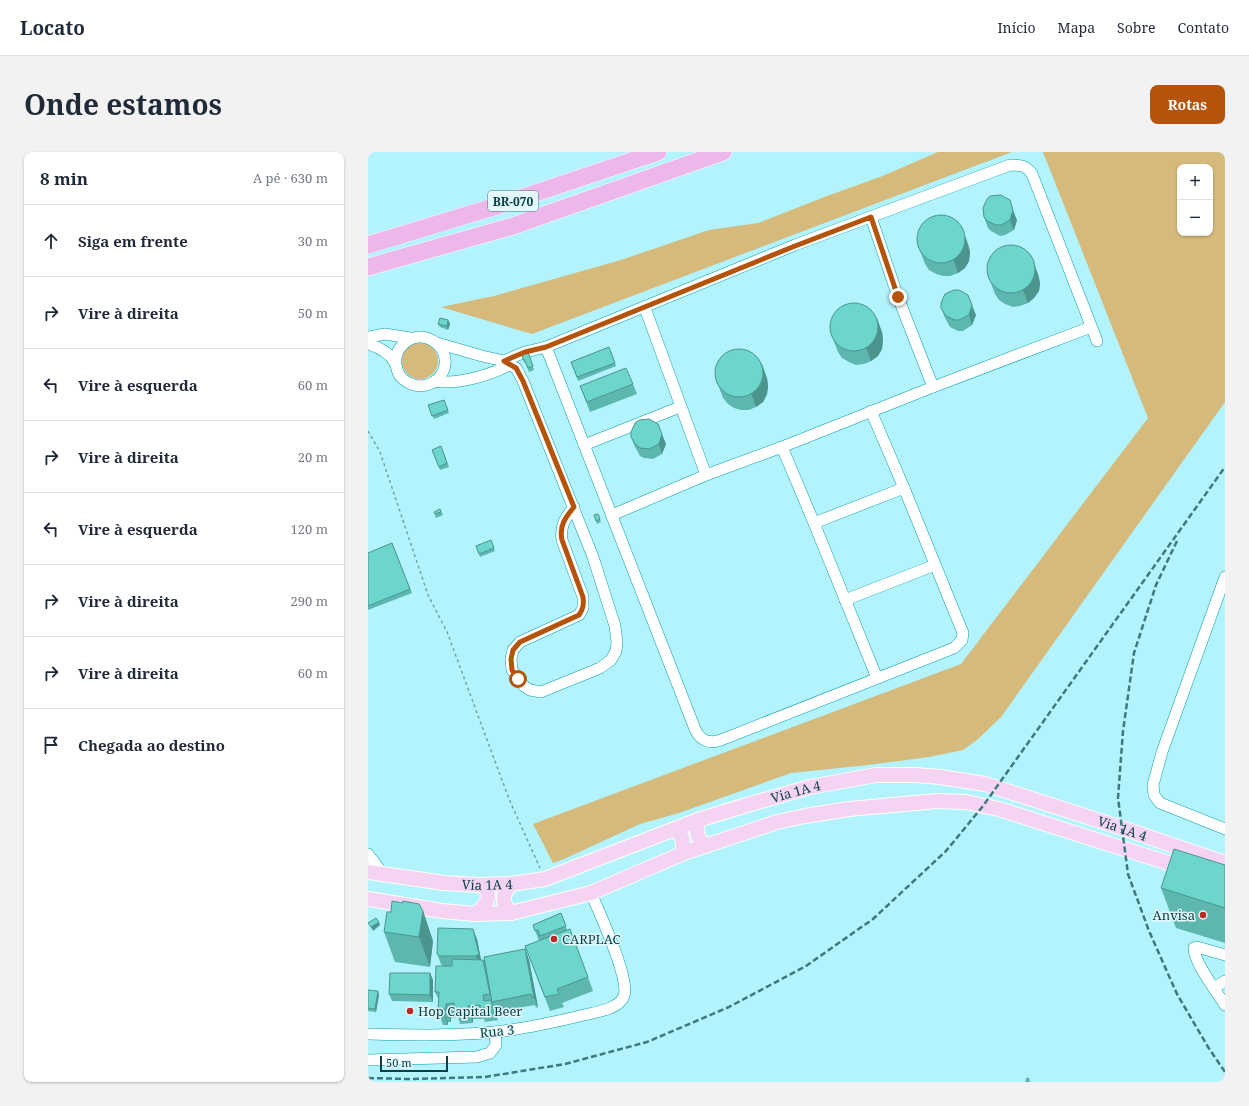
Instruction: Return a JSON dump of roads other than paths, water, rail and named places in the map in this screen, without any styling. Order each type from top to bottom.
[{"type":"highway","name":"BR-070","points":[[368,245],[500,205],[658,152]]},
{"type":"highway","name":"BR-070","points":[[368,267],[513,226],[723,152]]},
{"type":"highway","points":[[368,278],[425,259],[513,226]]},
{"type":"main road","name":"Via 1A 4","points":[[368,872],[444,883],[479,885],[510,884],[545,879],[698,820],[817,786],[876,775],[934,776],[985,784],[1225,863]]},
{"type":"main road","name":"Via 1A 4","points":[[369,901],[475,914],[512,913],[591,893],[684,853],[770,824],[805,816],[849,809],[936,801],[966,802],[999,809],[1196,872]]},
{"type":"main road","points":[[698,820],[696,827],[697,836],[706,846]]},
{"type":"main road","points":[[675,829],[682,837],[684,853]]},
{"type":"main road","points":[[510,884],[505,892],[503,901],[512,913]]},
{"type":"main road","points":[[475,914],[485,906],[488,900],[487,890],[479,885]]},
{"type":"street","points":[[435,381],[443,382],[477,378],[493,373],[507,362],[525,352],[546,347],[795,246],[1010,165],[1024,166],[1032,174],[1097,341]]},
{"type":"street","points":[[871,217],[898,297],[934,386]]},
{"type":"street","points":[[644,308],[706,475]]},
{"type":"street","points":[[612,515],[706,475],[782,447],[934,386],[1091,327]]},
{"type":"street","points":[[368,337],[385,334],[410,338],[420,336],[429,338],[437,343],[507,362],[516,368],[523,381],[574,507],[593,557],[615,626],[617,642],[616,651],[611,660],[600,668],[541,692],[530,690],[524,686],[512,670],[511,659],[513,650],[520,642],[579,615],[583,608],[583,597],[562,540],[561,533],[564,519],[574,507]]},
{"type":"street","points":[[395,362],[399,348],[410,338]]},
{"type":"street","points":[[368,344],[384,351],[395,362],[398,373],[405,381],[415,386],[426,386],[435,381],[442,373],[445,362],[443,352],[437,343]]},
{"type":"street","points":[[546,347],[695,730],[700,737],[710,742],[721,740],[954,648],[962,640],[963,633],[871,411]]},
{"type":"street","points":[[477,378],[482,371],[482,356]]},
{"type":"street","points":[[584,445],[680,407]]},
{"type":"street","points":[[782,447],[877,678]]},
{"type":"street","points":[[814,523],[904,488]]},
{"type":"street","points":[[845,600],[935,564]]},
{"type":"street","points":[[1225,577],[1162,752],[1153,785],[1154,795],[1160,803],[1225,829]]},
{"type":"street","points":[[368,854],[383,874]]},
{"type":"street","name":"Rua 3","points":[[368,1034],[423,1035],[495,1032],[554,1023],[612,1006],[621,1000],[624,994],[624,987],[620,967],[591,893]]},
{"type":"street","points":[[1225,955],[1197,947],[1194,948],[1194,952],[1201,968],[1225,1005]]},
{"type":"street","points":[[1214,988],[1225,982]]},
{"type":"street","points":[[368,1060],[477,1057],[490,1053],[496,1045],[495,1032]]},
{"type":"railway","points":[[368,1078],[409,1079],[485,1077],[565,1064],[647,1042],[729,1007],[806,966],[873,919],[946,851],[983,806],[1225,467]]},
{"type":"railway","points":[[1177,541],[1156,585],[1134,653],[1123,731],[1118,798],[1128,874],[1149,931],[1177,994],[1208,1047],[1225,1072]]},
{"type":"place","name":"Anvisa","points":[[1203,915]]},
{"type":"place","name":"CARPLAC","points":[[554,939]]},
{"type":"place","name":"Hop Capital Beer","points":[[410,1011]]}]
